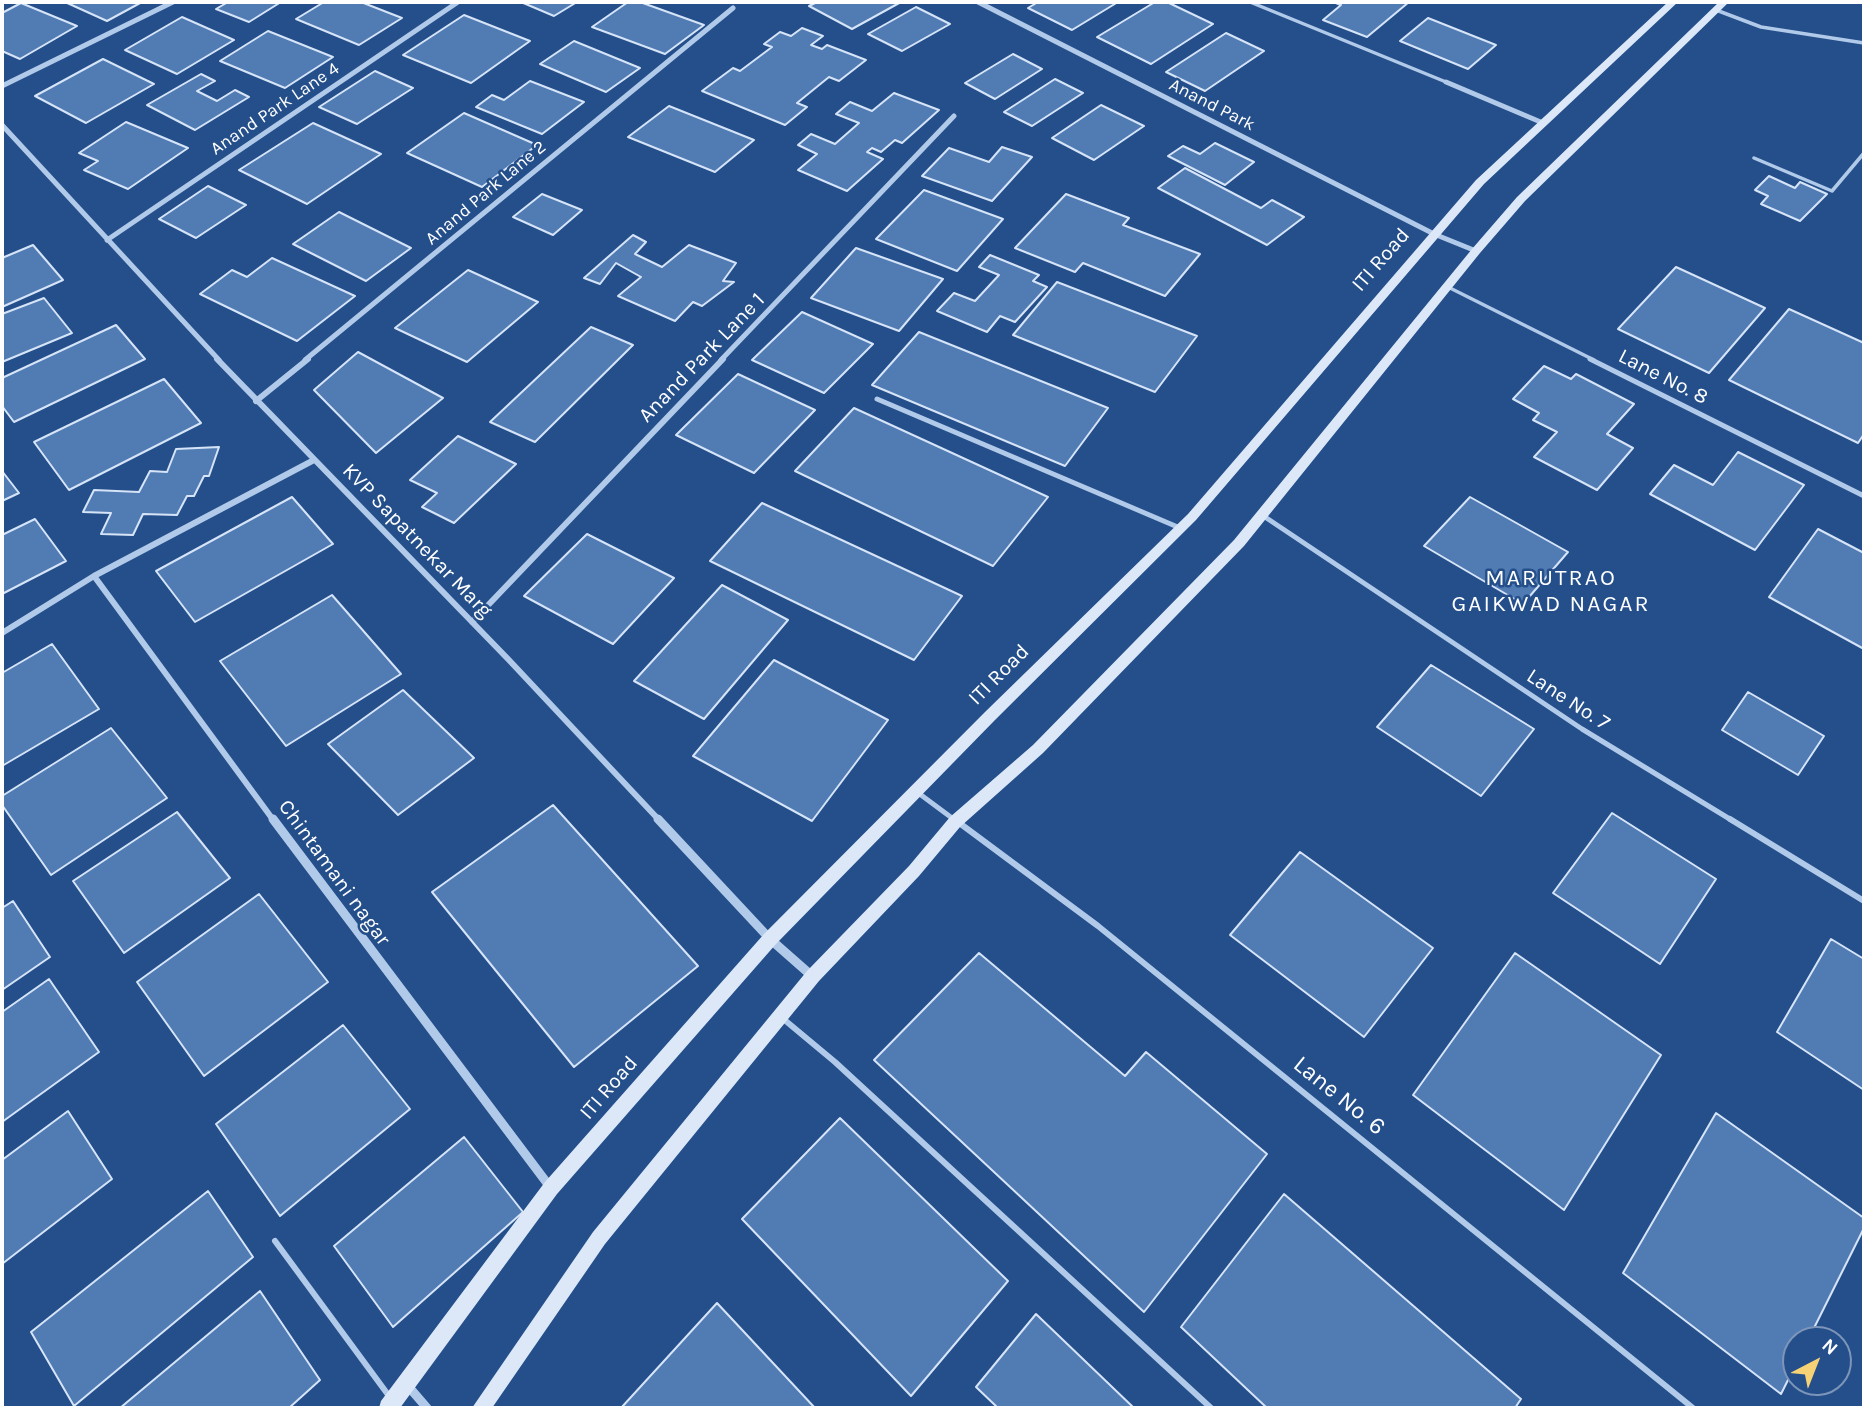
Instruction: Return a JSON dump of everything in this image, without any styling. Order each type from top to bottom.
[{"type":"main road","name":"ITI Road","points":[[390,1405],[551,1188],[770,939],[915,791],[1181,528],[1480,181],[1673,2]]},
{"type":"main road","points":[[481,1408],[599,1238],[813,976],[914,871],[955,822],[1038,749],[1239,543],[1521,199],[1720,6]]},
{"type":"street","points":[[2,86],[173,2]]},
{"type":"street","name":"Anand Park Lane 4","points":[[107,240],[458,2]]},
{"type":"street","name":"Anand Park","points":[[978,2],[1434,234],[1476,251]]},
{"type":"street","name":"Anand Park Lane 2","points":[[256,401],[733,8]]},
{"type":"street","points":[[1446,82],[1543,123]]},
{"type":"street","name":"Anand Park Lane 1","points":[[472,622],[954,116]]},
{"type":"street","name":"KVP Sapatnekar Marg","points":[[2,125],[256,401],[472,622],[770,939],[813,976]]},
{"type":"street","points":[[2,633],[94,576],[314,460]]},
{"type":"street","name":"Chintamani nagar","points":[[94,576],[374,957],[551,1188]]},
{"type":"street","points":[[407,1385],[427,1408]]},
{"type":"lane","points":[[1250,2],[1446,82]]},
{"type":"lane","points":[[1720,6],[1761,27],[1864,43]]},
{"type":"lane","points":[[1754,158],[1832,191],[1864,153]]},
{"type":"lane","name":"Lane No. 8","points":[[1448,287],[1864,496]]},
{"type":"lane","points":[[877,399],[1181,528]]},
{"type":"lane","name":"Lane No. 7","points":[[1262,515],[1582,729],[1864,901]]},
{"type":"lane","name":"Lane No. 6","points":[[915,791],[1098,926],[1693,1408]]},
{"type":"lane","points":[[781,1017],[835,1062],[1211,1408]]},
{"type":"lane","points":[[275,1241],[390,1405]]},
{"type":"building","points":[[65,2],[142,2],[107,21]]},
{"type":"building","points":[[228,2],[281,2],[249,22],[216,9]]},
{"type":"building","points":[[324,2],[361,2],[402,18],[359,45],[296,19]]},
{"type":"building","points":[[521,2],[577,2],[554,16]]},
{"type":"building","points":[[628,2],[640,2],[704,25],[665,54],[592,27]]},
{"type":"building","points":[[817,2],[901,2],[852,29],[809,6]]},
{"type":"building","points":[[1038,2],[1118,2],[1072,30],[1028,8]]},
{"type":"building","points":[[1155,2],[1167,2],[1213,24],[1151,64],[1097,37]]},
{"type":"building","points":[[1333,2],[1409,2],[1367,37],[1323,20],[1341,5]]},
{"type":"building","points":[[21,3],[77,26],[20,59],[2,51],[2,13]]},
{"type":"building","points":[[916,7],[950,24],[902,51],[868,34]]},
{"type":"building","points":[[464,15],[530,41],[471,83],[403,55]]},
{"type":"building","points":[[182,17],[234,40],[177,74],[125,50]]},
{"type":"building","points":[[1428,18],[1496,45],[1468,69],[1400,41]]},
{"type":"building","points":[[802,28],[823,36],[811,45],[822,49],[827,45],[866,60],[839,81],[829,77],[797,103],[807,107],[785,125],[702,91],[733,68],[740,71],[772,47],[764,44],[780,32],[791,36]]},
{"type":"building","points":[[268,31],[333,57],[285,88],[220,61]]},
{"type":"building","points":[[1226,33],[1264,51],[1205,91],[1166,72]]},
{"type":"building","points":[[574,41],[640,68],[606,92],[540,64]]},
{"type":"building","points":[[1013,54],[1042,69],[995,99],[965,83]]},
{"type":"building","points":[[103,59],[154,84],[86,123],[35,96]]},
{"type":"building","points":[[375,71],[413,88],[357,124],[319,107]]},
{"type":"building","points":[[201,74],[215,81],[197,91],[217,101],[235,90],[249,97],[195,130],[147,105]]},
{"type":"building","points":[[1055,79],[1083,93],[1032,126],[1004,112]]},
{"type":"building","points":[[530,81],[584,102],[542,134],[476,107],[492,95],[504,100]]},
{"type":"building","points":[[894,93],[939,110],[902,143],[895,140],[881,152],[872,148],[867,152],[883,159],[847,191],[798,170],[817,154],[798,145],[811,134],[835,144],[859,123],[836,114],[850,102],[872,111]]},
{"type":"building","points":[[1101,105],[1144,126],[1094,160],[1052,138]]},
{"type":"building","points":[[669,106],[754,140],[715,172],[628,137]]},
{"type":"building","points":[[464,113],[537,145],[482,187],[407,153]]},
{"type":"building","points":[[126,122],[188,148],[128,189],[84,170],[98,161],[79,153]]},
{"type":"building","points":[[313,123],[381,154],[307,204],[239,170]]},
{"type":"building","points":[[1215,143],[1254,162],[1225,185],[1168,156],[1183,146],[1200,154]]},
{"type":"building","points":[[1002,147],[1032,157],[992,201],[922,176],[949,148],[989,162]]},
{"type":"building","points":[[1185,168],[1261,208],[1272,200],[1304,217],[1267,245],[1158,188]]},
{"type":"building","points":[[1769,176],[1795,188],[1800,182],[1827,194],[1800,221],[1761,204],[1768,196],[1755,190]]},
{"type":"building","points":[[208,186],[246,205],[196,238],[159,219]]},
{"type":"building","points":[[924,190],[1003,219],[957,271],[876,239]]},
{"type":"building","points":[[542,194],[582,210],[553,235],[513,217]]},
{"type":"building","points":[[1066,194],[1129,218],[1123,225],[1200,254],[1165,296],[1083,263],[1075,272],[1015,248]]},
{"type":"building","points":[[339,212],[411,248],[366,281],[293,244]]},
{"type":"building","points":[[633,235],[646,242],[635,254],[662,267],[689,245],[736,263],[723,281],[734,282],[702,306],[693,302],[675,321],[618,296],[641,277],[616,263],[600,284],[584,278]]},
{"type":"building","points":[[33,245],[63,280],[2,307],[2,258]]},
{"type":"building","points":[[856,248],[943,279],[899,331],[811,298]]},
{"type":"building","points":[[990,255],[1039,275],[1033,281],[1047,287],[1015,322],[1000,316],[987,332],[937,311],[954,293],[975,301],[999,275],[979,267]]},
{"type":"building","points":[[272,258],[355,296],[297,341],[200,294],[232,270],[247,277]]},
{"type":"building","points":[[1676,267],[1765,308],[1709,373],[1618,329]]},
{"type":"building","points":[[468,270],[538,302],[467,362],[395,328]]},
{"type":"building","points":[[1057,282],[1197,336],[1155,392],[1013,335]]},
{"type":"building","points":[[44,298],[72,333],[2,362],[2,314]]},
{"type":"building","points":[[1789,309],[1864,343],[1864,434],[1858,443],[1729,380]]},
{"type":"building","points":[[802,312],[873,344],[824,393],[752,360]]},
{"type":"building","points":[[116,325],[145,359],[14,422],[2,406],[2,378]]},
{"type":"building","points":[[591,327],[633,345],[535,442],[490,422]]},
{"type":"building","points":[[919,332],[1108,408],[1065,466],[872,385]]},
{"type":"building","points":[[358,352],[443,398],[376,453],[314,390]]},
{"type":"building","points":[[1544,366],[1571,379],[1576,374],[1634,404],[1607,434],[1633,448],[1597,490],[1534,457],[1557,432],[1533,420],[1539,413],[1513,399]]},
{"type":"building","points":[[738,374],[815,410],[754,473],[676,435]]},
{"type":"building","points":[[164,379],[201,423],[69,490],[34,442]]},
{"type":"building","points":[[854,408],[1048,497],[993,566],[795,471]]},
{"type":"building","points":[[458,436],[516,464],[454,523],[422,507],[437,493],[410,480]]},
{"type":"building","points":[[219,447],[209,476],[204,476],[194,496],[187,496],[177,515],[143,514],[133,535],[101,534],[111,513],[83,512],[94,490],[139,492],[150,471],[167,472],[176,449]]},
{"type":"building","points":[[1738,452],[1804,485],[1755,550],[1650,494],[1674,465],[1713,485]]},
{"type":"building","points":[[2,471],[19,493],[2,501]]},
{"type":"building","points":[[292,497],[333,544],[195,622],[156,571]]},
{"type":"building","points":[[1470,497],[1568,552],[1523,604],[1424,546]]},
{"type":"building","points":[[762,503],[962,596],[914,660],[710,561]]},
{"type":"building","points":[[35,519],[66,561],[2,594],[2,535]]},
{"type":"building","points":[[1818,529],[1864,553],[1864,649],[1769,597]]},
{"type":"building","points":[[587,534],[674,578],[613,644],[524,596]]},
{"type":"building","points":[[722,585],[788,620],[704,719],[634,681]]},
{"type":"building","points":[[332,595],[401,674],[286,746],[220,661]]},
{"type":"building","points":[[52,644],[99,709],[2,766],[2,673]]},
{"type":"building","points":[[774,660],[888,720],[812,821],[693,756]]},
{"type":"building","points":[[1431,665],[1534,729],[1481,796],[1377,727]]},
{"type":"building","points":[[403,690],[474,758],[398,815],[328,744]]},
{"type":"building","points":[[1748,692],[1824,736],[1798,775],[1722,730]]},
{"type":"building","points":[[111,728],[167,798],[51,875],[2,805],[2,796]]},
{"type":"building","points":[[553,805],[698,966],[574,1067],[432,892]]},
{"type":"building","points":[[177,812],[230,878],[124,953],[73,881]]},
{"type":"building","points":[[1612,813],[1716,879],[1660,964],[1553,893]]},
{"type":"building","points":[[1300,852],[1433,948],[1364,1037],[1230,935]]},
{"type":"building","points":[[259,894],[328,982],[204,1076],[137,982]]},
{"type":"building","points":[[13,901],[50,957],[2,990],[2,908]]},
{"type":"building","points":[[1831,939],[1864,959],[1864,1090],[1777,1032]]},
{"type":"building","points":[[979,953],[1125,1076],[1146,1052],[1267,1154],[1144,1312],[874,1060]]},
{"type":"building","points":[[1515,953],[1661,1055],[1564,1210],[1413,1095]]},
{"type":"building","points":[[49,979],[99,1052],[2,1122],[2,1012]]},
{"type":"building","points":[[343,1025],[410,1109],[280,1216],[216,1124]]},
{"type":"building","points":[[68,1111],[112,1179],[2,1264],[2,1160]]},
{"type":"building","points":[[1716,1113],[1864,1218],[1864,1228],[1815,1326],[1782,1326],[1781,1394],[1623,1273]]},
{"type":"building","points":[[840,1118],[1008,1281],[911,1396],[742,1219]]},
{"type":"building","points":[[464,1137],[523,1212],[393,1327],[334,1246]]},
{"type":"building","points":[[208,1191],[253,1257],[74,1406],[31,1332]]},
{"type":"building","points":[[1284,1194],[1521,1399],[1515,1408],[1267,1408],[1181,1327]]},
{"type":"building","points":[[260,1291],[320,1380],[289,1408],[120,1408]]},
{"type":"building","points":[[717,1303],[815,1408],[621,1408]]},
{"type":"building","points":[[1036,1314],[1134,1408],[998,1408],[976,1387]]},
{"type":"district","name":"MARUTRAO GAIKWAD NAGAR","points":[[1551,591]]}]
